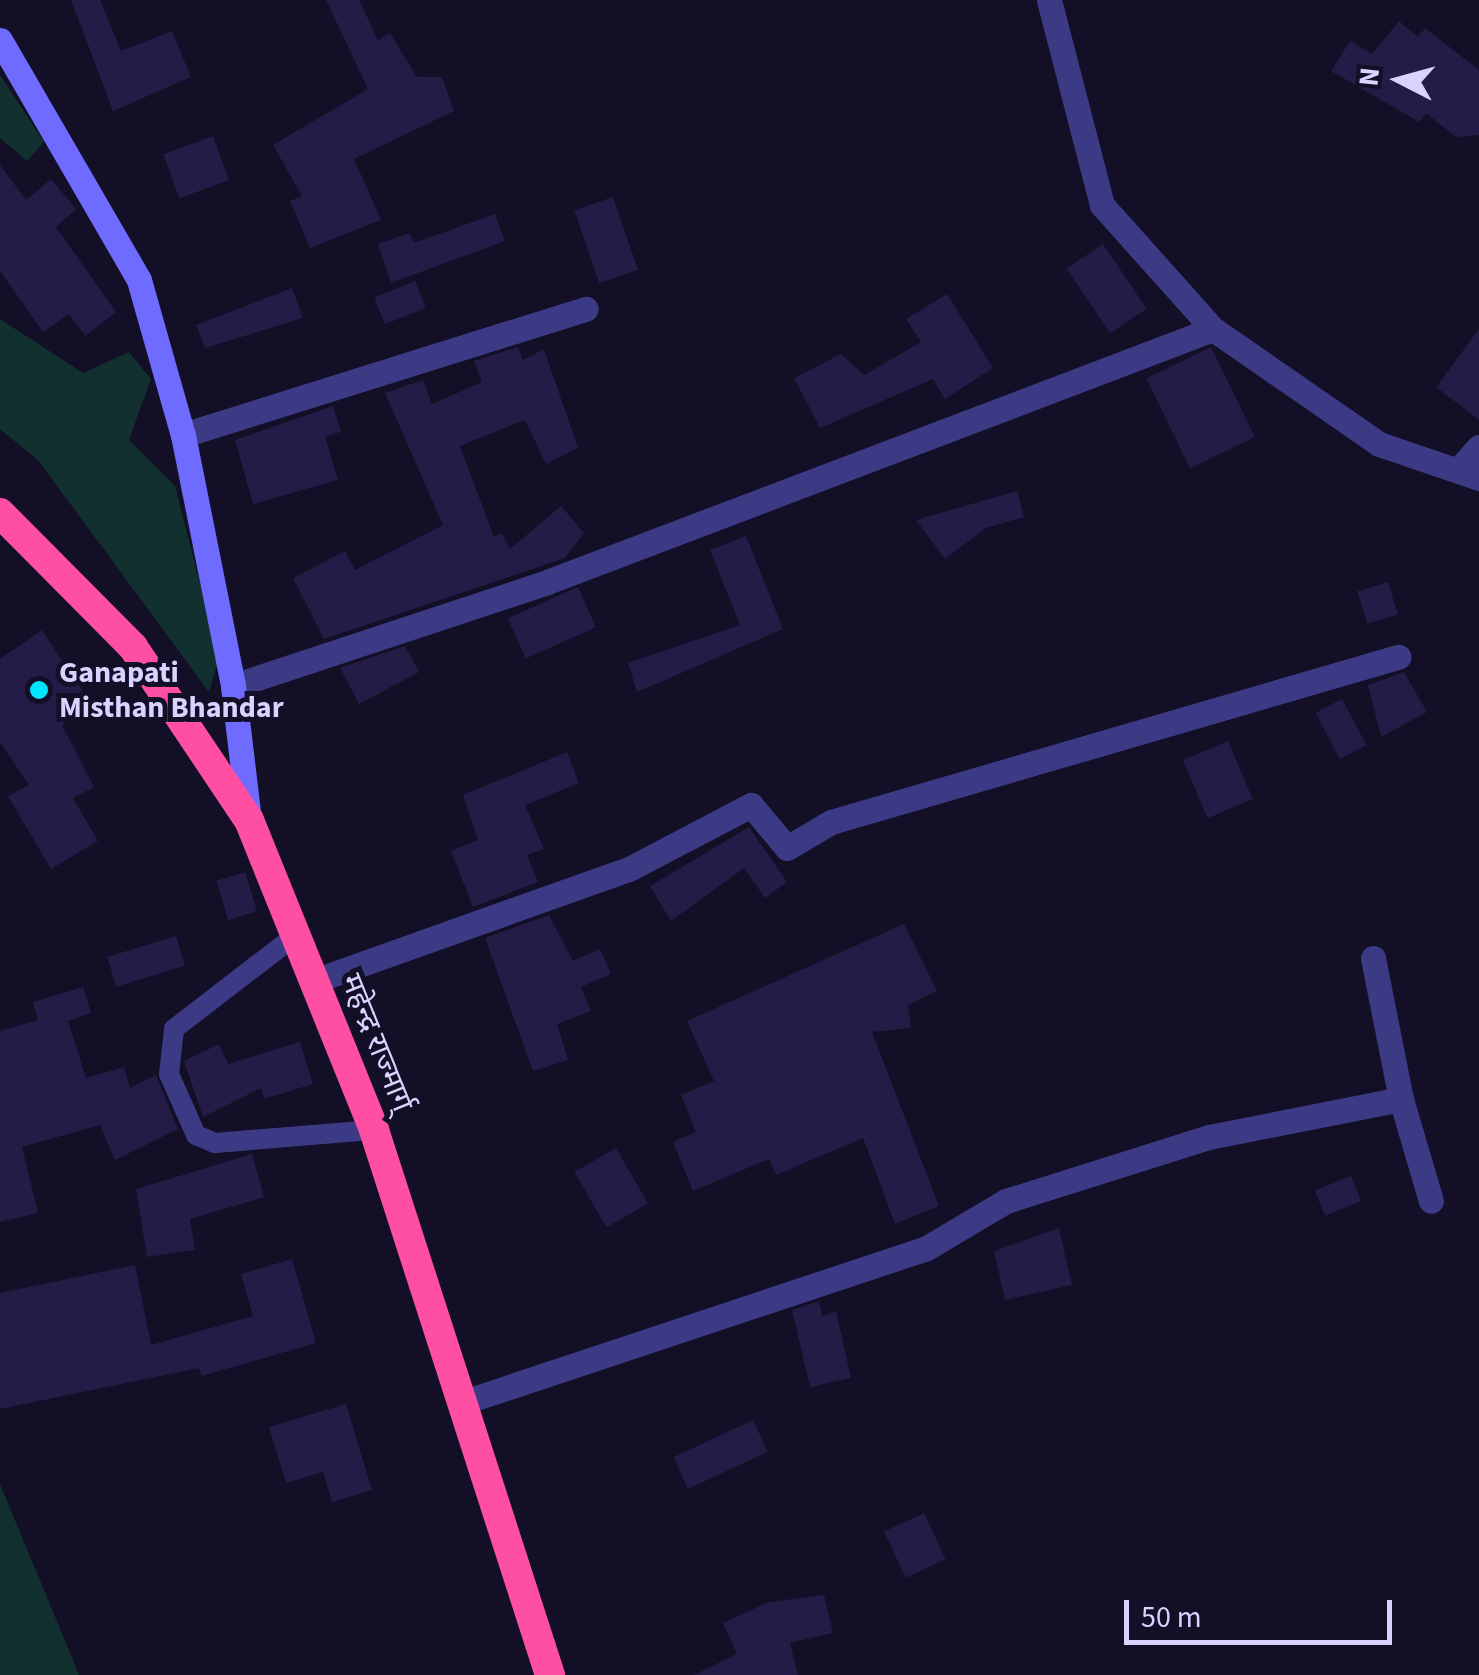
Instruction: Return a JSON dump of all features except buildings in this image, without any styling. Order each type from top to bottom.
[{"type":"highway","name":"महेन्द्र राज्मार्ग्","points":[[0,512],[133,647],[249,820],[292,938],[314,981],[374,1130],[550,1675]]},
{"type":"street","points":[[1049,0],[1102,205],[1213,329],[1378,444],[1469,474],[1479,447]]},
{"type":"street","points":[[0,40],[138,280],[184,435],[233,686],[249,820]]},
{"type":"street","points":[[184,435],[586,310]]},
{"type":"street","points":[[233,686],[547,582],[1213,329]]},
{"type":"street","points":[[314,981],[629,869],[752,805],[787,848],[831,822],[1398,657]]},
{"type":"street","points":[[1373,958],[1401,1099],[1431,1201]]},
{"type":"street","points":[[464,1402],[924,1249],[1006,1201],[1210,1137],[1401,1099]]},
{"type":"lane","points":[[292,938],[174,1028],[168,1074],[196,1136],[215,1143],[374,1130]]},
{"type":"green space","points":[[0,75],[44,142],[27,161],[0,138]]},
{"type":"green space","points":[[0,319],[83,373],[129,352],[151,379],[129,440],[175,486],[219,658],[209,692],[38,460],[0,429]]},
{"type":"green space","points":[[0,1484],[73,1660],[79,1675],[0,1675]]},
{"type":"place","name":"Ganapati Misthan Bhandar","points":[[39,690]]}]
